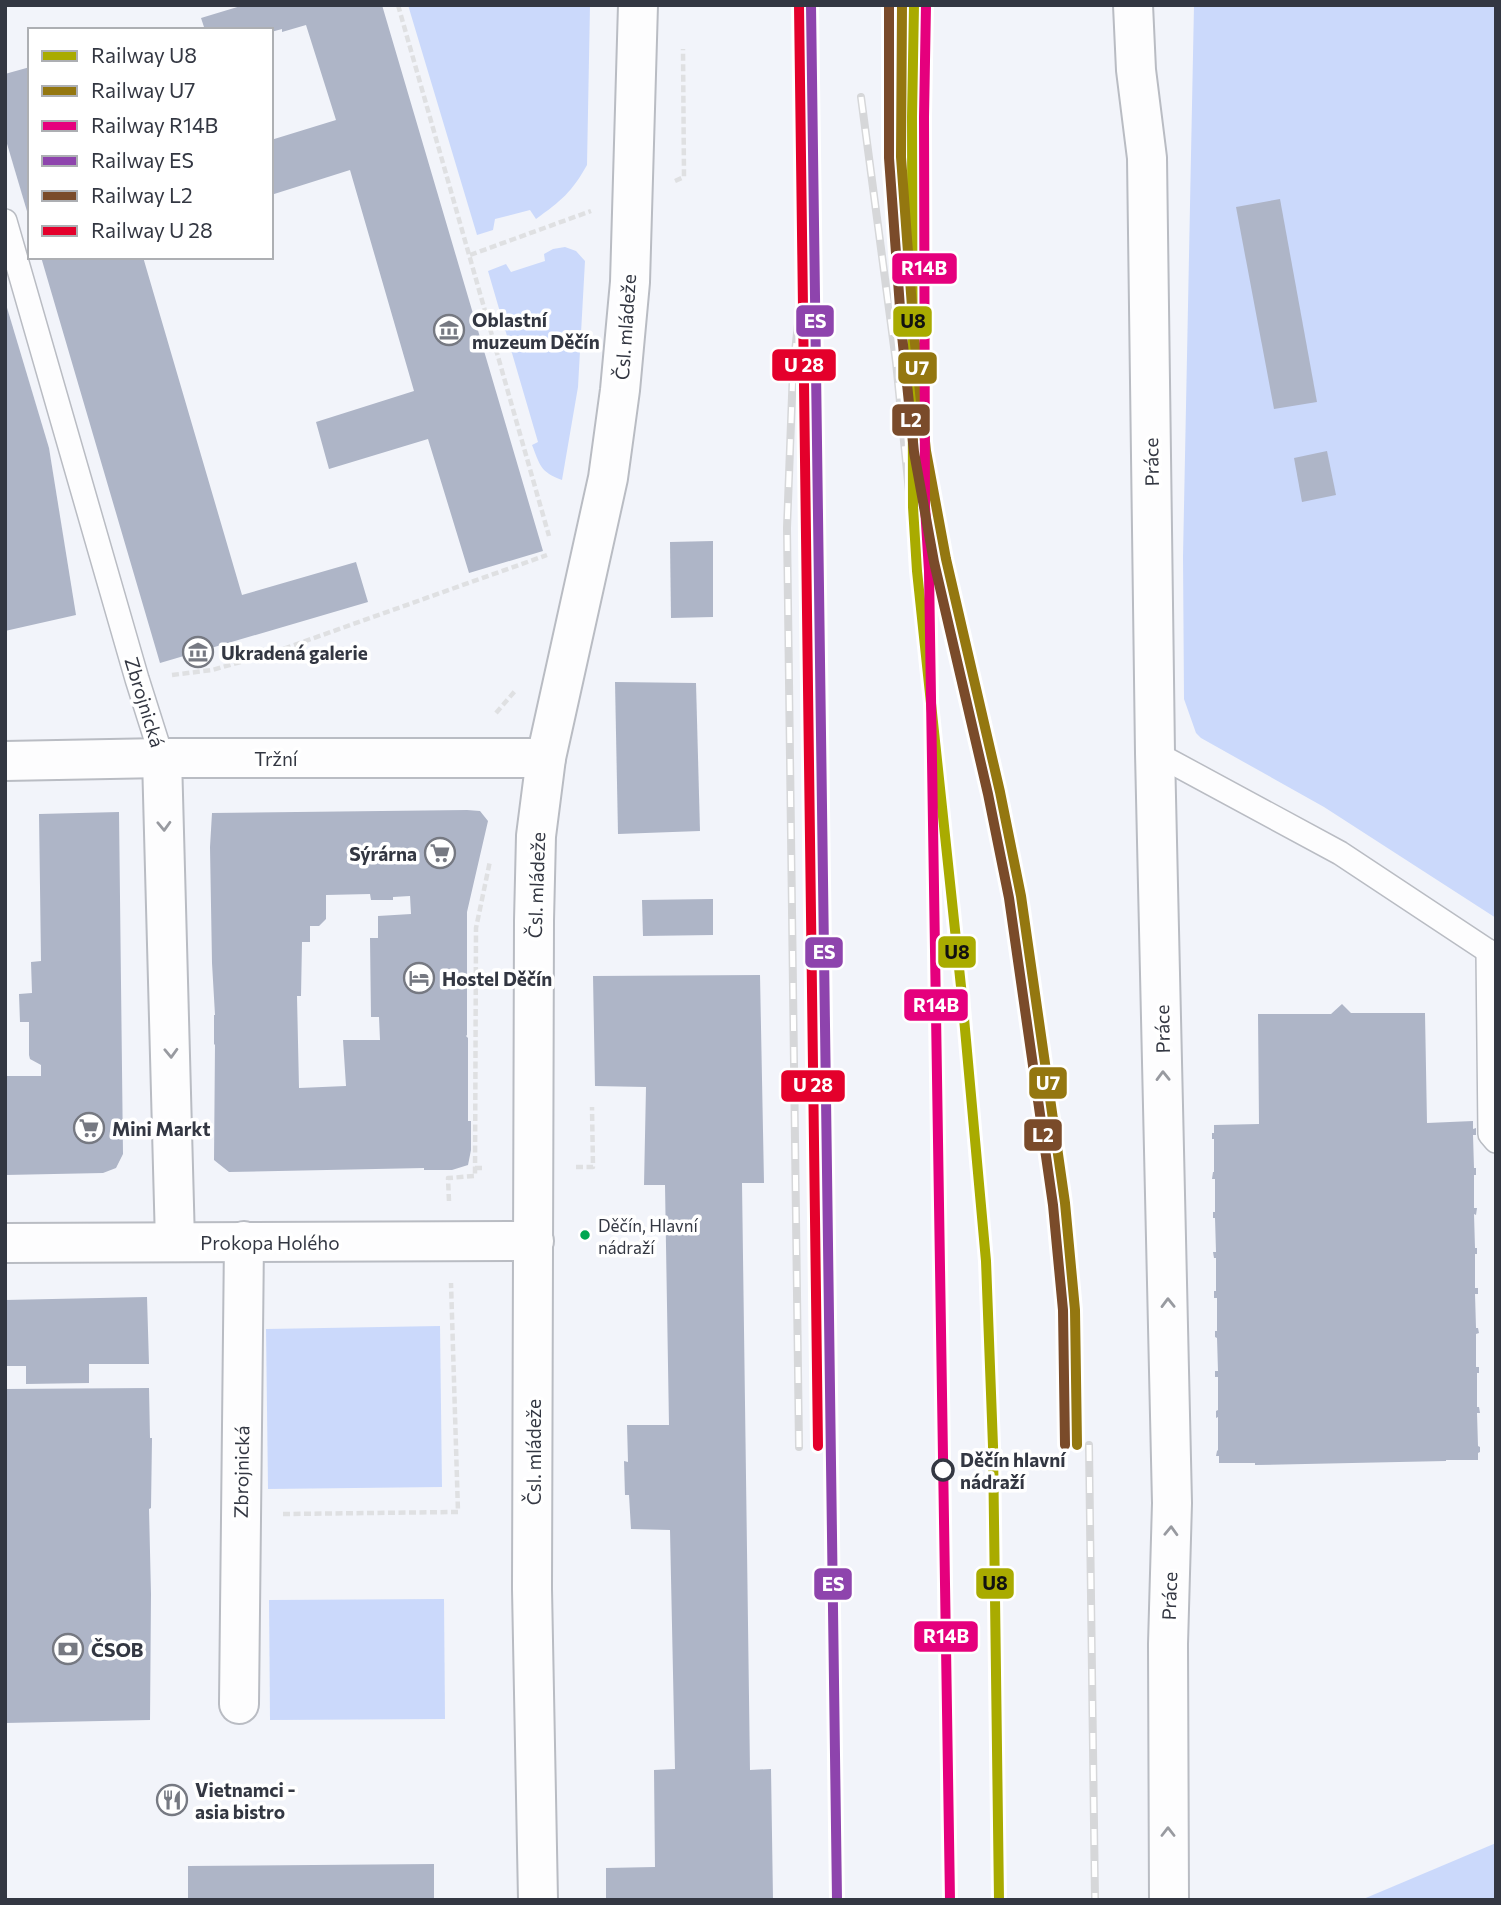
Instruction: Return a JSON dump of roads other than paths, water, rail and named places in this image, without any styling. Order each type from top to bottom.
[{"type":"street","name":"Čsl. mládeže","points":[[538,1900],[532,1589],[536,836],[546,758],[608,478],[620,390],[630,282],[638,5]]},
{"type":"street","name":"Práce","points":[[1133,5],[1136,70],[1147,158],[1172,1503],[1168,1644],[1169,1900]]},
{"type":"street","name":"Práce","points":[[1147,158],[1156,84],[1159,5]]},
{"type":"street","name":"Tržní","points":[[5,761],[163,758],[546,758]]},
{"type":"street","name":"Zbrojnická","points":[[163,758],[175,1241]]},
{"type":"street","name":"Zbrojnická","points":[[239,1703],[244,1241]]},
{"type":"street","name":"Prokopa Holého","points":[[5,1243],[534,1241]]},
{"type":"lane","name":"Zbrojnická","points":[[5,221],[137,679],[163,758]]},
{"type":"lane","points":[[1156,753],[1340,853],[1492,955],[1490,1134],[1496,1141]]},
{"type":"railway","points":[[799,1447],[787,528],[793,370],[809,197],[812,91]]},
{"type":"railway","points":[[861,97],[896,362],[917,571]]},
{"type":"railway","points":[[1089,1445],[1095,1900]]},
{"type":"rail line","name":"ES","points":[[811,5],[837,1900]]},
{"type":"rail line","name":"L2","points":[[889,5],[889,158],[914,452],[934,562],[988,794],[1009,898],[1053,1205],[1063,1310],[1065,1445]]},
{"type":"rail line","name":"U7","points":[[902,5],[901,157],[926,451],[946,559],[1021,896],[1065,1203],[1075,1310],[1077,1445]]},
{"type":"rail line","name":"U8","points":[[914,5],[913,507],[917,571],[962,996],[986,1261],[993,1446],[999,1900]]},
{"type":"rail line","name":"R14B","points":[[926,5],[925,507],[929,571],[950,1900]]},
{"type":"place","name":"Oblastní muzeum Děčín","points":[[449,330]]},
{"type":"place","name":"Ukradená galerie","points":[[198,652]]},
{"type":"place","name":"Sýrárna","points":[[440,853]]},
{"type":"place","name":"Hostel Děčín","points":[[419,978]]},
{"type":"place","name":"Mini Markt","points":[[89,1128]]},
{"type":"place","name":"Děčín, Hlavní nádraží","points":[[585,1235]]},
{"type":"place","name":"Děčín hlavní nádraží","points":[[943,1470]]},
{"type":"place","name":"ČSOB","points":[[68,1649]]},
{"type":"place","name":"Vietnamci - asia bistro","points":[[172,1800]]}]
